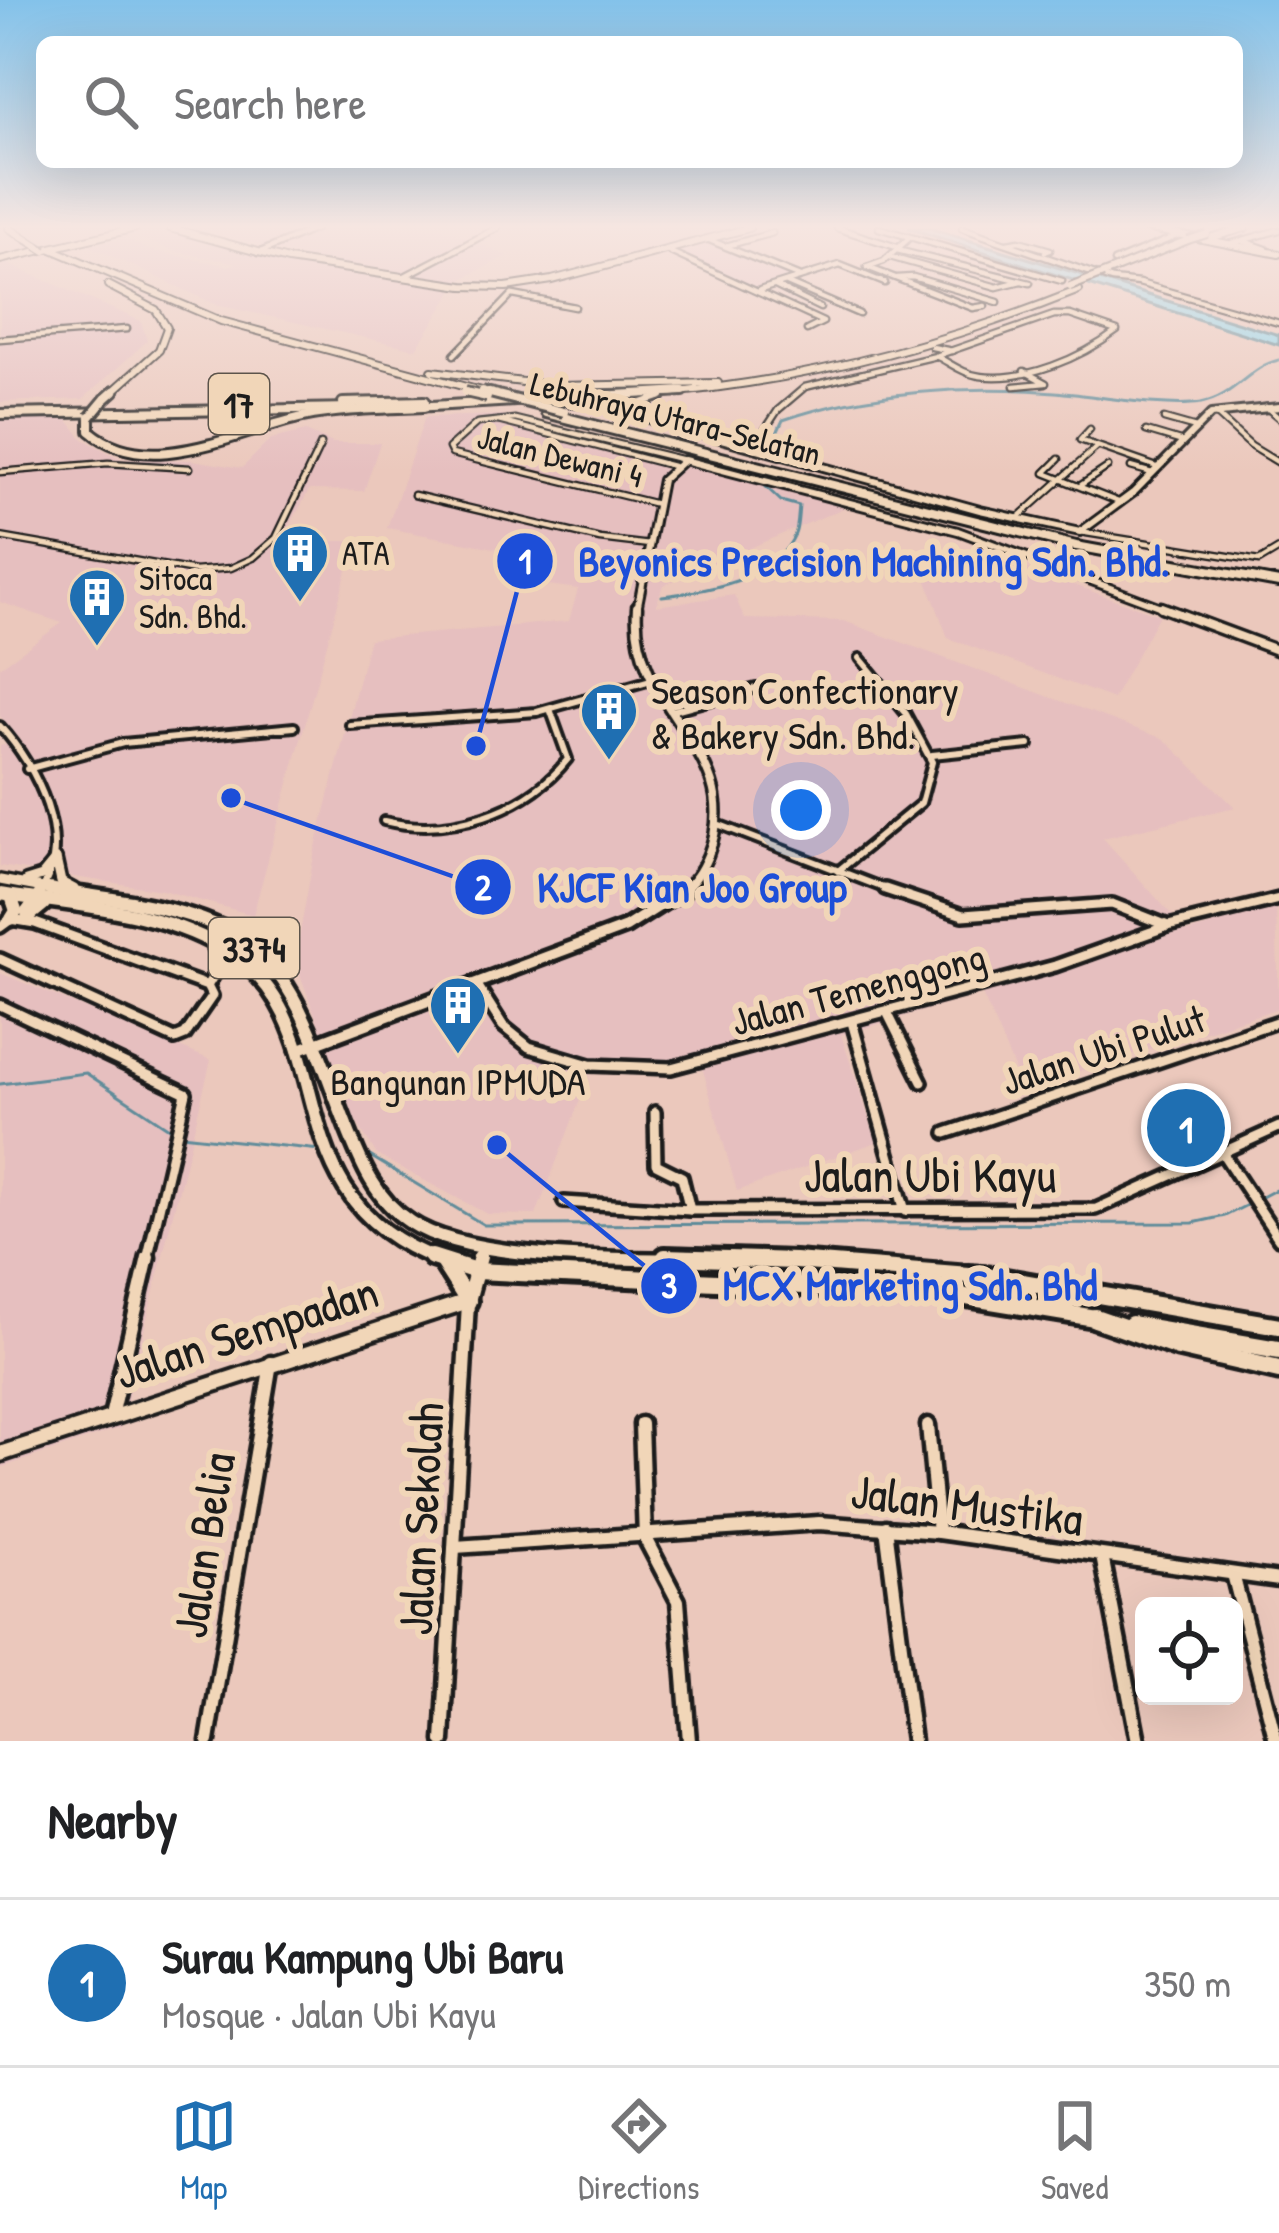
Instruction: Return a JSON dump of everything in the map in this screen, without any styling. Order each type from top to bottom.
[{"type":"highway","points":[[155,309],[167,328],[159,350],[90,417],[90,430],[100,442],[150,452],[194,447],[310,415],[423,407]]},
{"type":"highway","name":"Lebuhraya Utara–Selatan","points":[[184,309],[250,335],[1058,542],[1279,580]]},
{"type":"highway","name":"Lebuhraya Utara–Selatan","points":[[193,309],[290,341],[481,391],[567,407],[1028,528],[1279,580]]},
{"type":"highway","name":"17","points":[[0,412],[538,399],[718,383],[816,367],[922,342],[1009,309]]},
{"type":"highway","name":"17","points":[[0,412],[567,407],[815,374],[932,346],[1036,309]]},
{"type":"highway","points":[[290,341],[495,381],[619,388],[718,383]]},
{"type":"highway","points":[[1095,1318],[1279,1350]]},
{"type":"highway","points":[[1095,1318],[1178,1347],[1279,1370]]},
{"type":"main road","points":[[15,882],[42,876],[56,859]]},
{"type":"main road","points":[[56,859],[61,883],[82,894]]},
{"type":"main road","name":"3374","points":[[0,880],[188,913],[234,934],[273,966],[301,1011],[357,1158],[384,1202],[409,1222],[482,1251],[795,1261],[970,1275],[1279,1326]]},
{"type":"main road","points":[[6,895],[16,911],[6,923]]},
{"type":"main road","name":"3374","points":[[6,895],[180,925],[208,936],[261,976],[276,996],[352,1204],[412,1251],[476,1271],[936,1292],[1095,1318]]},
{"type":"main road","points":[[31,921],[40,901]]},
{"type":"main road","points":[[443,1262],[468,1301]]},
{"type":"street","points":[[454,356],[498,309]]},
{"type":"street","points":[[797,309],[823,322],[807,330]]},
{"type":"street","points":[[846,309],[860,314]]},
{"type":"street","points":[[755,445],[778,410],[806,387],[1012,333],[1042,309]]},
{"type":"street","points":[[1230,309],[1279,323]]},
{"type":"street","points":[[936,356],[978,376],[1023,371],[1043,367],[1117,334],[1061,314],[1034,319]]},
{"type":"street","points":[[0,339],[127,328]]},
{"type":"street","points":[[932,346],[953,351]]},
{"type":"street","points":[[1014,386],[1046,383],[1023,371]]},
{"type":"street","points":[[634,414],[630,407],[634,402],[662,396]]},
{"type":"street","points":[[567,407],[610,404],[1080,532],[1258,561],[1279,549]]},
{"type":"street","points":[[1080,532],[1121,503],[1214,413],[1279,406]]},
{"type":"street","points":[[1266,407],[1279,418]]},
{"type":"street","points":[[1214,413],[1279,463]]},
{"type":"street","points":[[497,420],[518,419],[718,464],[958,531],[1279,652]]},
{"type":"street","points":[[1164,419],[1196,428]]},
{"type":"street","points":[[497,420],[673,466]]},
{"type":"street","name":"Jalan Dewani 4","points":[[497,420],[478,423],[451,445],[452,454],[657,504]]},
{"type":"street","points":[[1090,429],[1080,440],[1154,470]]},
{"type":"street","points":[[1145,431],[1183,442]]},
{"type":"street","points":[[729,450],[737,441]]},
{"type":"street","points":[[0,537],[188,570],[231,568],[253,558],[275,538],[321,444]]},
{"type":"street","points":[[1018,518],[1097,447]]},
{"type":"street","points":[[1059,459],[1043,471],[1121,503]]},
{"type":"street","points":[[297,1050],[626,927],[691,885],[704,866],[720,825],[720,800],[712,772],[651,680],[635,631],[637,596],[662,480],[684,460]]},
{"type":"street","points":[[0,472],[108,463],[190,468]]},
{"type":"street","points":[[1131,466],[1154,470]]},
{"type":"street","points":[[1080,486],[1108,467]]},
{"type":"street","points":[[414,495],[600,539],[650,545]]},
{"type":"street","points":[[836,872],[922,803],[932,755],[891,692],[860,658]]},
{"type":"street","points":[[350,724],[550,710],[651,680]]},
{"type":"street","points":[[670,710],[756,688]]},
{"type":"street","points":[[384,821],[401,828],[464,820],[522,800],[557,778],[568,759],[550,710]]},
{"type":"street","points":[[0,725],[27,769],[55,834],[56,859],[40,901]]},
{"type":"street","points":[[27,769],[123,743],[294,727]]},
{"type":"street","points":[[0,741],[11,738]]},
{"type":"street","points":[[932,755],[1029,745]]},
{"type":"street","points":[[720,825],[836,872],[963,914],[1112,904],[1168,926]]},
{"type":"street","name":"Jalan Temenggong","points":[[477,985],[497,1018],[526,1047],[620,1069],[696,1063],[1054,966],[1168,926],[1279,899]]},
{"type":"street","points":[[6,923],[31,921],[207,986]]},
{"type":"street","points":[[0,958],[175,1039],[184,1035],[211,1000],[207,986],[221,964],[208,936]]},
{"type":"street","points":[[0,1005],[183,1090],[181,1125],[111,1416]]},
{"type":"street","points":[[887,1012],[922,1082]]},
{"type":"street","name":"Jalan Ubi Pulut","points":[[946,1133],[1279,1021]]},
{"type":"street","points":[[852,1022],[905,1210]]},
{"type":"street","points":[[655,1112],[656,1163],[682,1177],[690,1210]]},
{"type":"street","name":"Jalan Ubi Kayu","points":[[564,1202],[690,1210],[1096,1209],[1279,1127]]},
{"type":"street","points":[[1222,1154],[1279,1238]]},
{"type":"street","points":[[468,1301],[482,1251]]},
{"type":"street","name":"Jalan Sempadan","points":[[0,1454],[468,1301]]},
{"type":"street","name":"Jalan Sekolah","points":[[443,1741],[468,1301]]},
{"type":"street","name":"Jalan Belia","points":[[208,1741],[271,1362]]},
{"type":"street","points":[[641,1424],[645,1538],[677,1601],[689,1741]]},
{"type":"street","points":[[928,1425],[938,1532]]},
{"type":"street","name":"Jalan Mustika","points":[[455,1547],[645,1538],[796,1524],[886,1527],[1279,1580]]},
{"type":"street","points":[[886,1527],[913,1741]]},
{"type":"street","points":[[1102,1556],[1138,1741]]},
{"type":"street","points":[[1233,1574],[1276,1741]]},
{"type":"shaded area","points":[[0,309],[113,309],[141,321],[147,341],[83,399],[0,402]]},
{"type":"shaded area","points":[[236,309],[441,309],[416,349]]},
{"type":"shaded area","points":[[502,415],[846,507],[663,585],[656,606],[734,595],[745,619],[844,621],[1164,739],[1235,807],[1103,838],[1187,932],[1276,907],[1279,1008],[1023,1089],[982,994],[841,1035],[877,1142],[737,1191],[703,1070],[590,1074],[536,1215],[487,1214],[377,1155],[352,1115],[295,961],[314,855],[369,639],[569,621],[578,589],[533,583],[554,559],[387,528],[425,417]]},
{"type":"shaded area","points":[[67,419],[83,439],[121,459],[192,460],[242,468],[271,439],[306,431],[333,443],[380,443],[364,491],[309,490],[282,541],[355,541],[253,915],[162,890],[0,866],[0,746],[21,740],[0,716],[0,667],[62,623],[0,602],[0,420]]},
{"type":"shaded area","points":[[1002,560],[1159,615],[1113,699],[948,638],[924,573],[987,575]]},
{"type":"shaded area","points":[[0,973],[211,1060],[120,1428],[0,1468]]},
{"type":"water","points":[[1166,309],[1195,309],[1279,335],[1279,345]]},
{"type":"waterway","points":[[771,446],[783,420],[849,402],[952,390],[1021,390],[1149,403],[1201,403],[1279,360]]},
{"type":"waterway","points":[[662,596],[737,581],[785,550],[796,531],[799,506],[781,501],[765,486]]},
{"type":"waterway","points":[[0,1084],[86,1073],[172,1130]]},
{"type":"waterway","points":[[181,1135],[320,1150]]},
{"type":"waterway","points":[[365,1153],[484,1225],[1193,1223],[1225,1216],[1249,1204]]},
{"type":"waterway","points":[[1258,1199],[1279,1188]]},
{"type":"place","name":"ATA","points":[[300,604]]},
{"type":"place","name":"Sitoca Sdn. Bhd.","points":[[97,648]]},
{"type":"place","name":"Beyonics Precision Machining Sdn. Bhd.","points":[[476,746]]},
{"type":"place","name":"Season Confectionary & Bakery Sdn. Bhd.","points":[[609,762]]},
{"type":"place","name":"KJCF Kian Joo Group","points":[[231,798]]},
{"type":"place","name":"Bangunan IPMUDA","points":[[458,1056]]},
{"type":"place","name":"Surau Kampung Ubi Baru","points":[[1186,1128]]},
{"type":"place","name":"MCX Marketing Sdn. Bhd","points":[[497,1145]]}]
